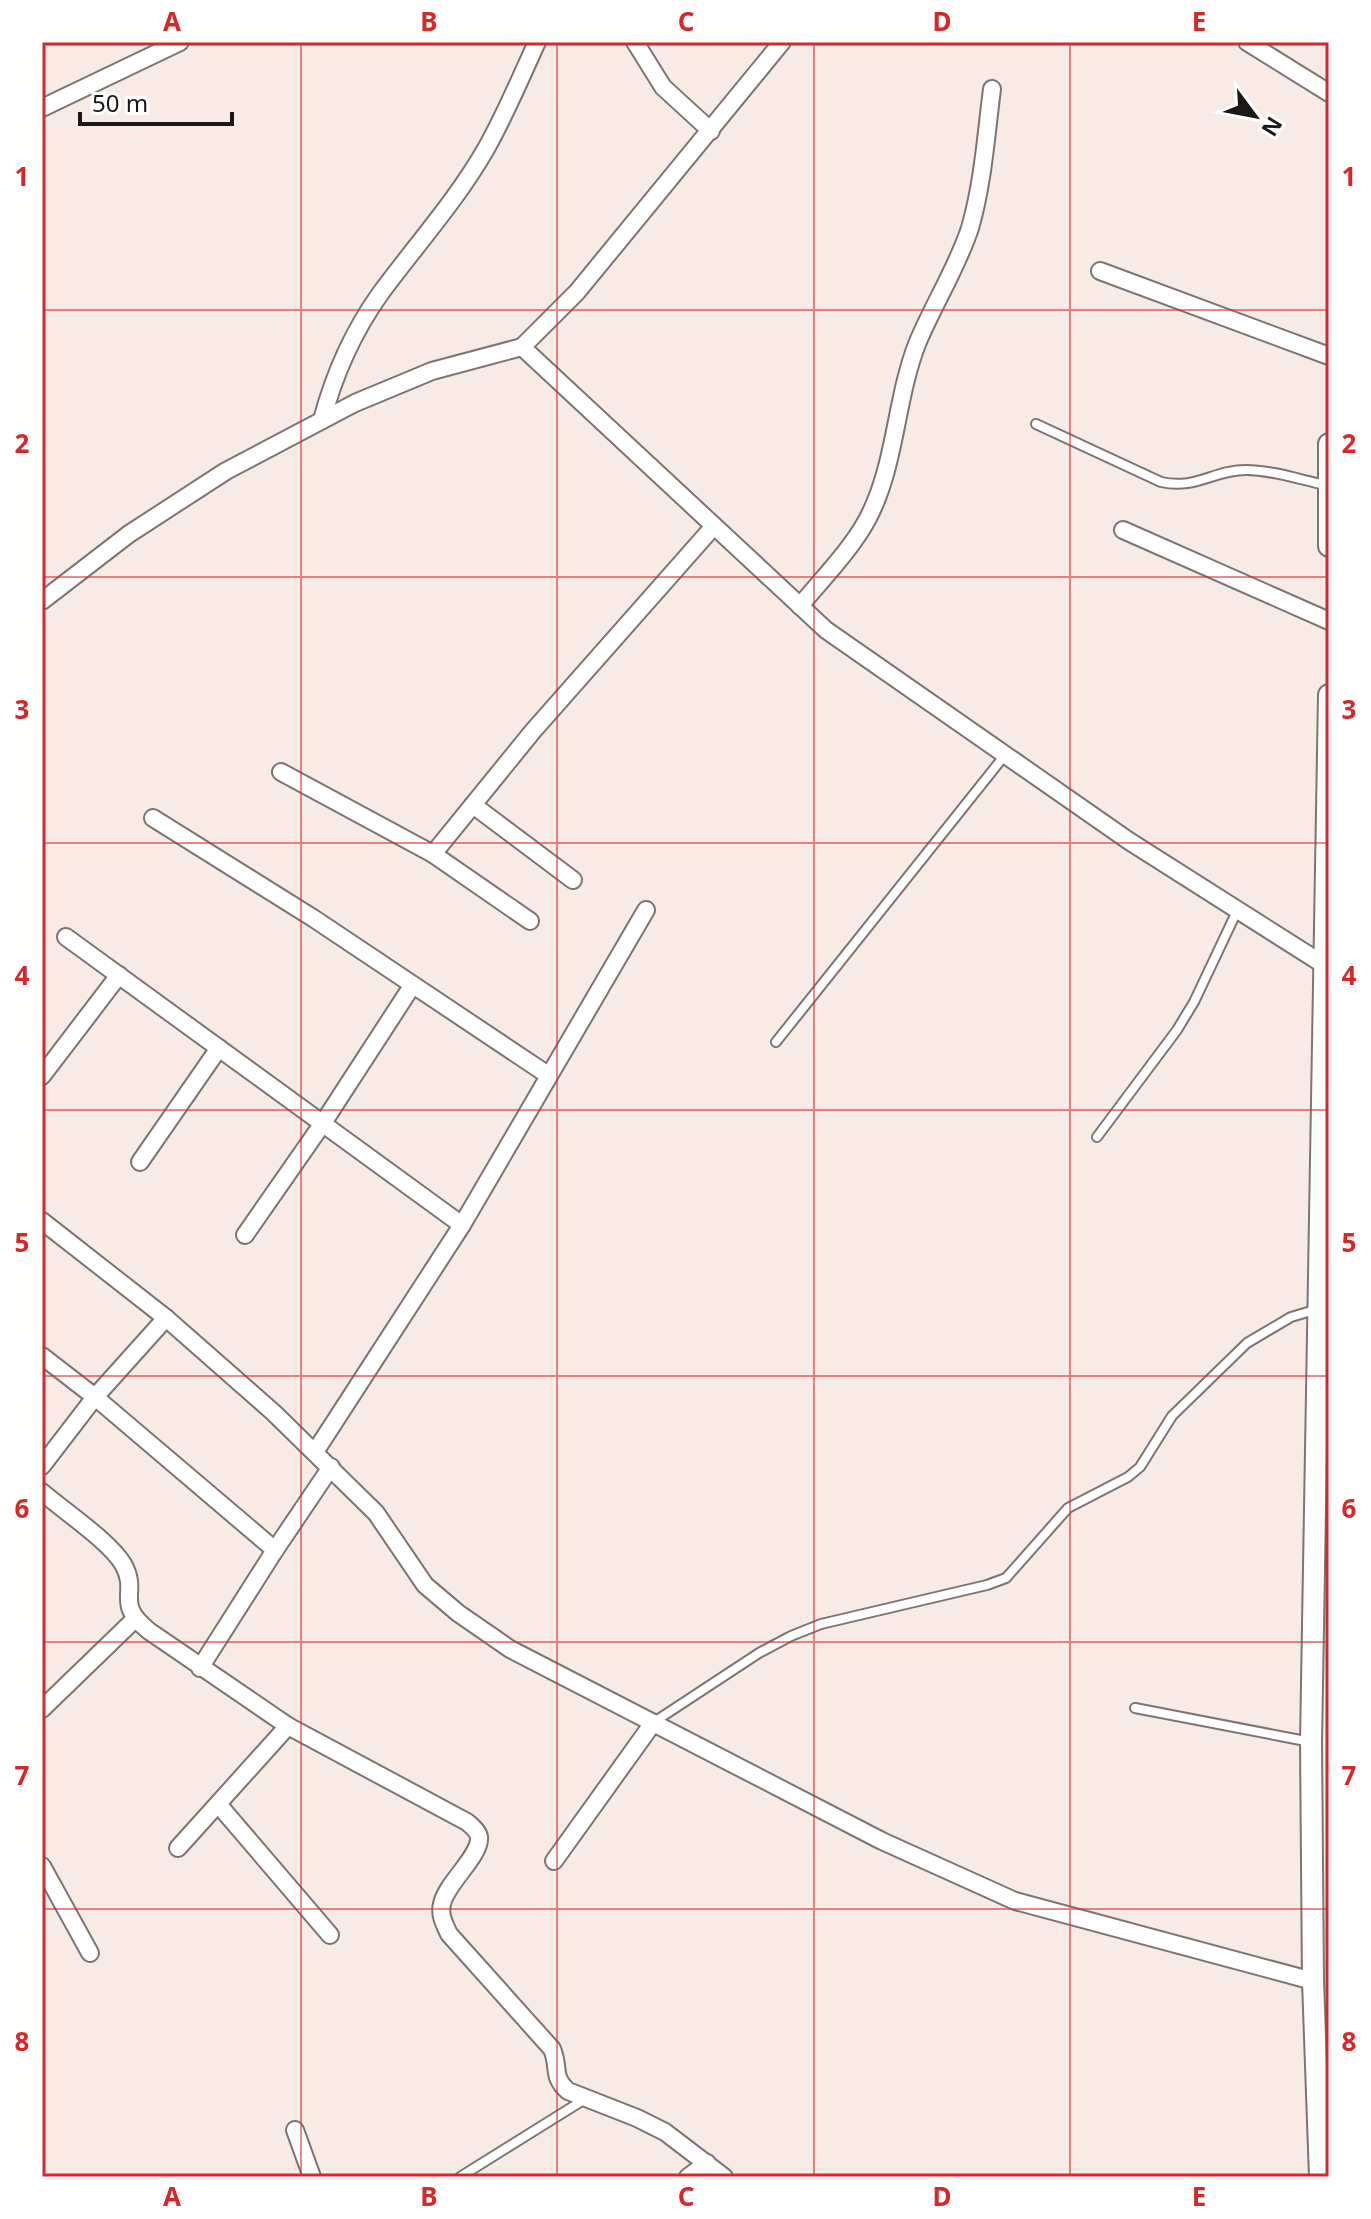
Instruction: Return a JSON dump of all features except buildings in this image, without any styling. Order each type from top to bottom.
[{"type":"street","points":[[42,108],[180,42]]},
{"type":"street","points":[[322,420],[343,358],[379,296],[426,237],[487,147],[537,42]]},
{"type":"street","points":[[635,42],[663,87],[711,131]]},
{"type":"street","points":[[42,601],[129,534],[226,471],[322,420],[432,371],[522,347],[577,292],[782,42]]},
{"type":"street","points":[[1247,42],[1329,93]]},
{"type":"street","points":[[800,606],[845,552],[867,519],[882,480],[903,388],[917,344],[969,229],[982,173],[992,89]]},
{"type":"street","points":[[1100,271],[1329,356]]},
{"type":"street","points":[[522,347],[826,630],[1129,841],[1328,968]]},
{"type":"street","points":[[1329,444],[1329,546]]},
{"type":"street","points":[[433,854],[533,731],[714,526]]},
{"type":"street","points":[[1123,530],[1329,621]]},
{"type":"street","points":[[1320,2177],[1313,1981],[1311,1742],[1328,968],[1329,695]]},
{"type":"street","points":[[281,772],[433,854],[530,921]]},
{"type":"street","points":[[473,805],[573,880]]},
{"type":"street","points":[[153,818],[313,918],[548,1075]]},
{"type":"street","points":[[315,1452],[462,1225],[646,910]]},
{"type":"street","points":[[66,937],[462,1225]]},
{"type":"street","points":[[42,1076],[119,975]]},
{"type":"street","points":[[245,1235],[412,986]]},
{"type":"street","points":[[140,1162],[219,1048]]},
{"type":"street","points":[[42,1221],[166,1318],[315,1452],[376,1513],[425,1585],[458,1613],[510,1649],[882,1841],[1015,1901],[1313,1981]]},
{"type":"street","points":[[42,1466],[95,1397],[166,1318]]},
{"type":"street","points":[[42,1356],[95,1397],[275,1550]]},
{"type":"street","points":[[200,1668],[331,1467]]},
{"type":"street","points":[[42,1492],[124,1566],[129,1584],[129,1607],[135,1619],[200,1668],[288,1726],[467,1822],[476,1831],[479,1838],[477,1847],[441,1905],[449,1934],[552,2049],[557,2059],[559,2083],[568,2091],[665,2132],[724,2177]]},
{"type":"street","points":[[42,1709],[135,1619]]},
{"type":"street","points":[[554,1861],[653,1723]]},
{"type":"street","points":[[178,1848],[288,1726]]},
{"type":"street","points":[[218,1804],[330,1935]]},
{"type":"street","points":[[42,1866],[90,1953]]},
{"type":"street","points":[[295,2130],[312,2177]]},
{"type":"street","points":[[688,2177],[707,2163]]},
{"type":"lane","points":[[1036,424],[1161,482],[1178,486],[1248,470],[1328,485]]},
{"type":"lane","points":[[776,1042],[1005,755]]},
{"type":"lane","points":[[1097,1137],[1177,1030],[1194,1002],[1238,909]]},
{"type":"lane","points":[[653,1723],[759,1653],[791,1636],[821,1624],[1006,1578],[1068,1508],[1128,1477],[1140,1467],[1172,1416],[1247,1343],[1291,1317],[1320,1309]]},
{"type":"lane","points":[[1135,1708],[1311,1742]]},
{"type":"lane","points":[[460,2177],[586,2098]]}]
